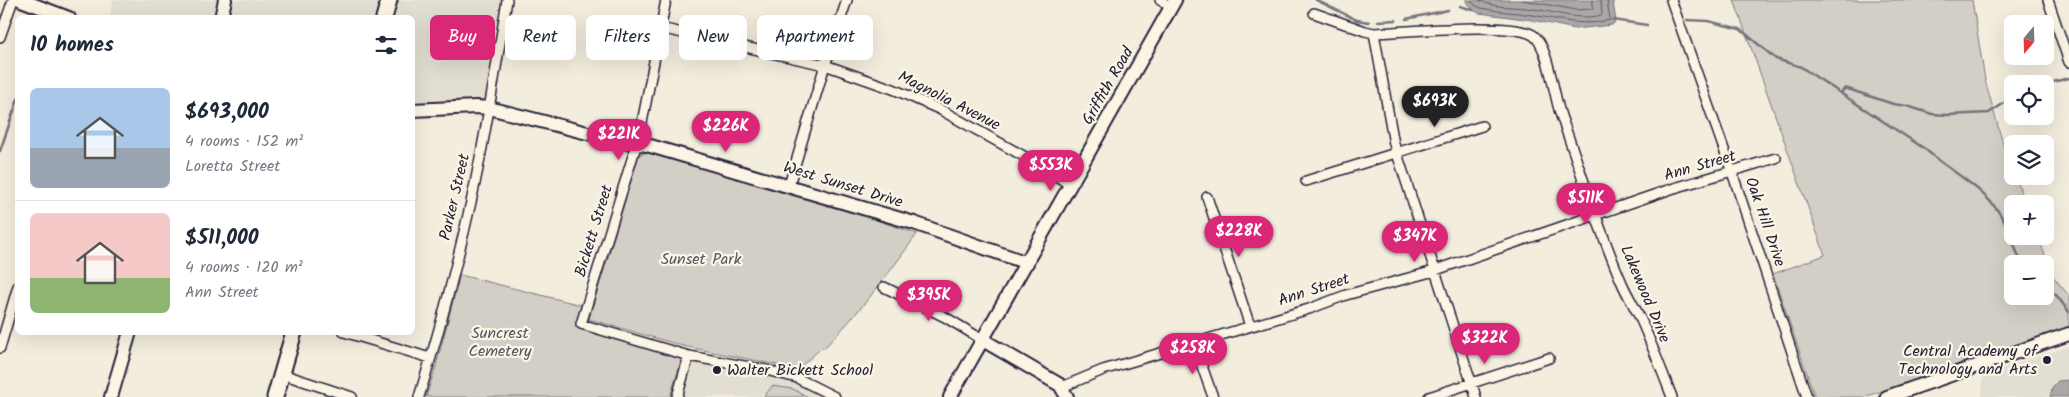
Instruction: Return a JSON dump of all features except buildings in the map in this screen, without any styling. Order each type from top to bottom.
[{"type":"main road","points":[[385,15],[389,0]]},
{"type":"main road","points":[[276,397],[293,335]]},
{"type":"street","points":[[0,37],[13,0]]},
{"type":"street","points":[[21,0],[61,15]]},
{"type":"street","points":[[222,15],[225,0]]},
{"type":"street","name":"Parker Street","points":[[420,397],[471,203],[507,0]]},
{"type":"street","name":"Bickett Street","points":[[663,15],[666,0]]},
{"type":"street","points":[[789,186],[825,65],[848,0]]},
{"type":"street","points":[[1160,0],[1173,3]]},
{"type":"street","name":"Oak Hill Drive","points":[[1671,0],[1732,172],[1807,397]]},
{"type":"street","points":[[2048,0],[2069,62]]},
{"type":"street","name":"Griffith Road","points":[[950,397],[1173,3]]},
{"type":"street","points":[[1314,13],[1374,33],[1396,152],[1476,397]]},
{"type":"street","name":"Lakewood Drive","points":[[1374,33],[1466,28],[1518,30],[1532,34],[1542,46],[1558,108],[1595,215],[1622,283],[1641,319],[1672,397]]},
{"type":"street","name":"Magnolia Avenue","points":[[669,30],[825,65],[893,89],[941,110],[1045,168],[1070,185]]},
{"type":"street","name":"Bickett Street","points":[[653,60],[636,144],[581,324],[689,356]]},
{"type":"street","name":"West Sunset Drive","points":[[415,110],[489,108],[636,144],[914,223],[1027,263]]},
{"type":"street","points":[[1306,181],[1482,126]]},
{"type":"street","name":"Ann Street","points":[[1064,392],[1103,370],[1194,344],[1434,269],[1672,189],[1776,158]]},
{"type":"street","points":[[1207,197],[1250,326]]},
{"type":"street","points":[[884,288],[945,317],[1038,370],[1064,392]]},
{"type":"street","points":[[0,348],[15,296]]},
{"type":"street","points":[[1886,397],[2069,334]]},
{"type":"street","points":[[111,397],[129,335]]},
{"type":"street","points":[[354,335],[430,358]]},
{"type":"street","points":[[1194,344],[1213,397]]},
{"type":"street","points":[[678,397],[689,356],[789,376],[835,397]]},
{"type":"street","points":[[1428,397],[1549,358]]},
{"type":"street","points":[[282,374],[352,397]]},
{"type":"shaded area","points":[[113,0],[503,0],[495,45],[495,15],[430,15],[430,60],[492,60],[485,102],[415,102],[415,15],[110,15]]},
{"type":"shaded area","name":"Central Academy of Technology and Arts","points":[[2069,346],[2069,397],[1982,397],[1983,375]]},
{"type":"shaded area","name":"Walter Bickett School","points":[[693,359],[797,381],[825,397],[682,397]]},
{"type":"green space","points":[[1734,0],[1972,0],[1985,80],[2004,147],[2004,185],[2019,185],[2022,195],[2004,195],[2004,245],[2041,245],[2045,255],[2004,255],[2004,305],[2054,305],[2054,277],[2069,296],[2069,328],[1864,397],[1815,397],[1773,274],[1825,255]]},
{"type":"green space","name":"Sunset Park","points":[[646,152],[806,196],[917,234],[884,279],[849,321],[824,348],[821,348],[798,369],[683,346],[589,319],[639,155]]},
{"type":"green space","name":"Suncrest Cemetery","points":[[460,275],[581,305],[575,327],[682,358],[670,397],[426,397]]},
{"type":"green space","points":[[772,386],[793,389],[808,397],[764,397]]},
{"type":"water","points":[[1466,0],[1606,0],[1613,2],[1616,21],[1612,25],[1575,29],[1532,20],[1479,13],[1471,9]]},
{"type":"water","points":[[2069,380],[2069,397],[2050,397],[2053,386],[2058,381]]},
{"type":"waterway","points":[[1316,0],[1357,20],[1369,22]]},
{"type":"waterway","points":[[1460,6],[1473,10]]},
{"type":"waterway","points":[[1406,19],[1448,10]]},
{"type":"waterway","points":[[1378,21],[1396,20]]},
{"type":"waterway","points":[[1613,20],[1647,25]]},
{"type":"waterway","points":[[1687,20],[1708,21],[1740,29],[1776,59],[1801,67],[1925,149],[1975,187],[1993,204],[2007,226],[2018,255]]},
{"type":"waterway","points":[[2054,82],[2069,78]]},
{"type":"waterway","points":[[1841,93],[1845,88],[1893,104],[1907,106],[1932,114],[1947,115],[1989,113],[2004,103]]},
{"type":"waterway","points":[[0,151],[15,108]]},
{"type":"waterway","points":[[2054,294],[2069,312]]},
{"type":"place","name":"Central Academy of Technology and Arts","points":[[2047,360]]},
{"type":"place","name":"Walter Bickett School","points":[[717,370]]}]
